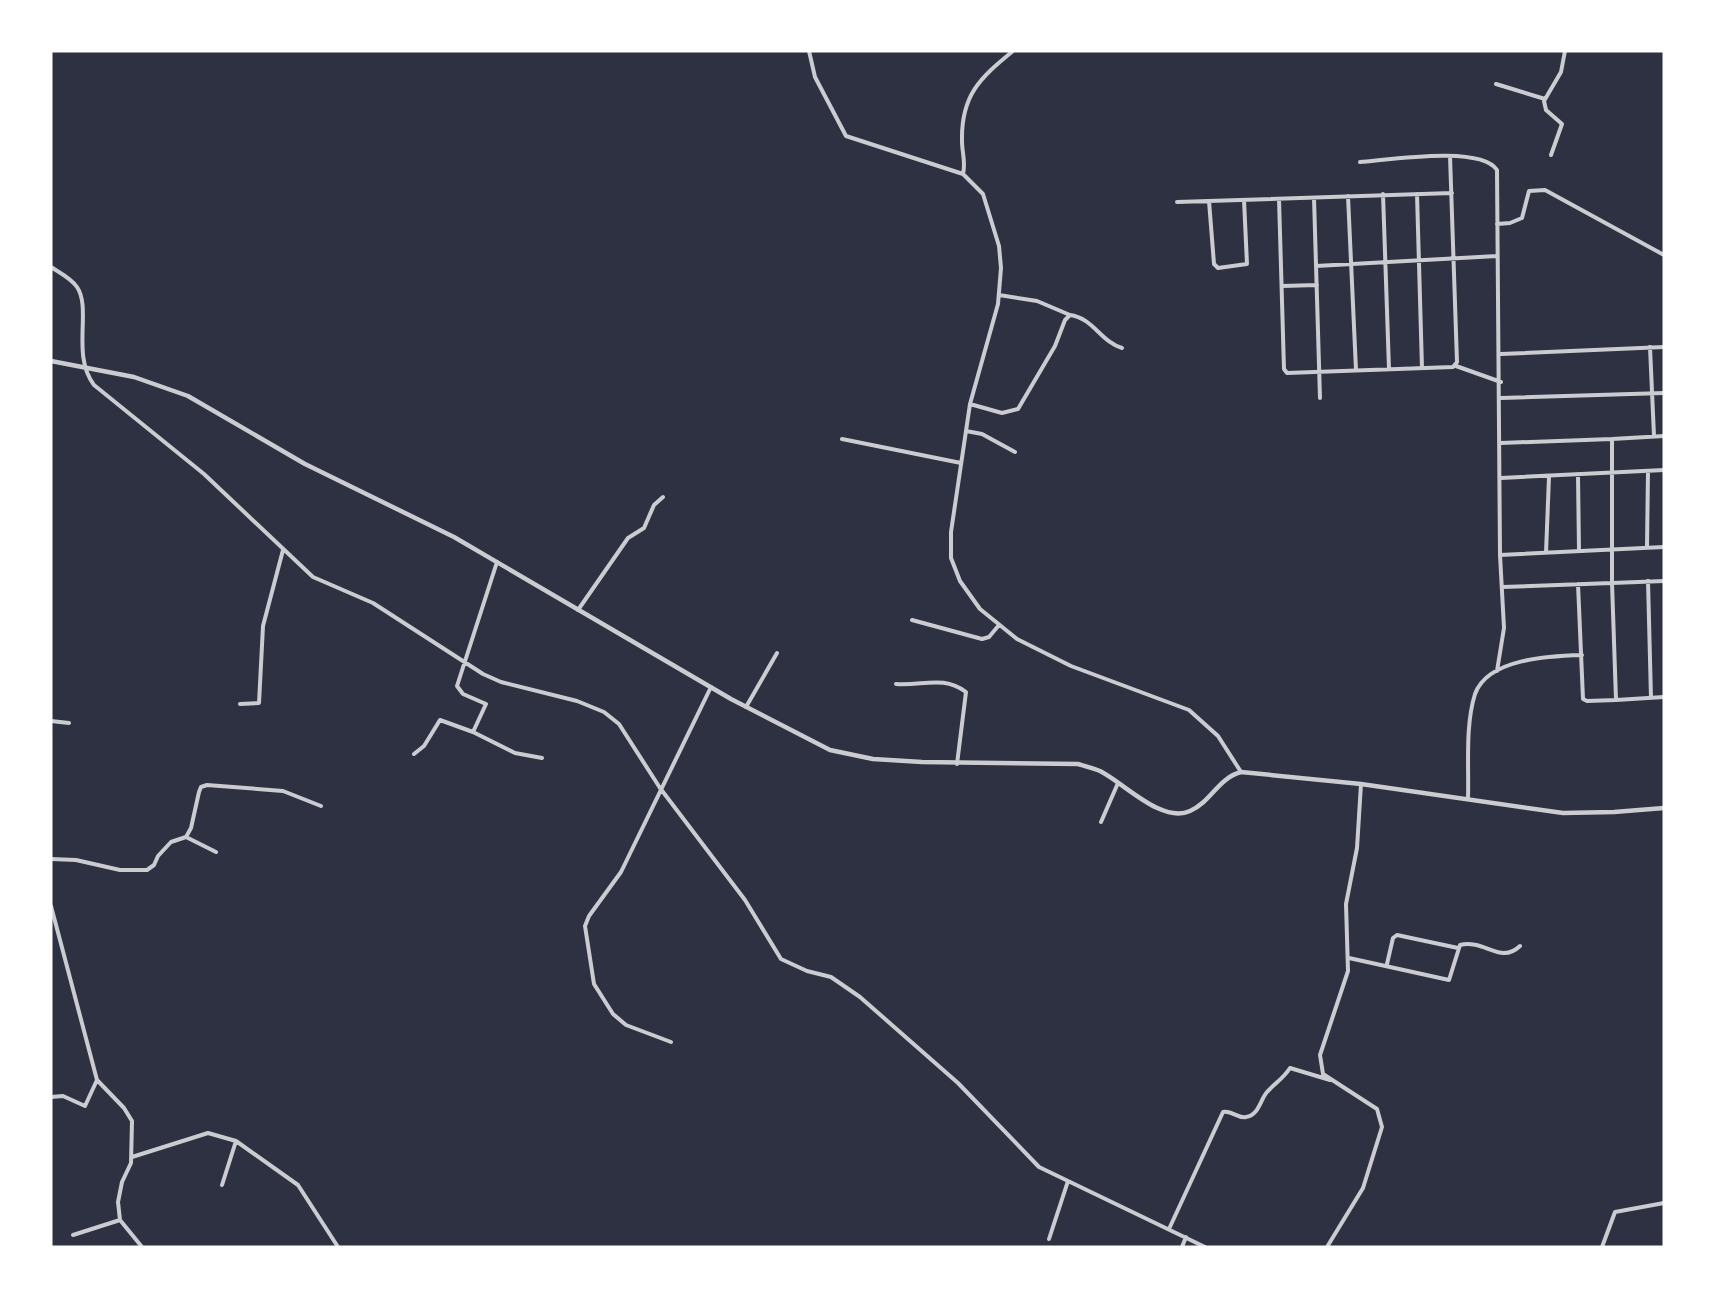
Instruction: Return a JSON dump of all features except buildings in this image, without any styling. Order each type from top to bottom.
[{"type":"street","points":[[809,51],[815,77],[846,136],[963,174],[983,194],[999,246],[999,295],[970,404],[951,532],[951,558],[960,581],[980,609],[1017,639],[1071,666],[1189,710],[1218,736],[1241,772]]},
{"type":"street","points":[[963,174],[965,166],[962,126],[970,97],[986,72],[1012,51]]},
{"type":"street","points":[[1551,156],[1562,124],[1546,110],[1545,99],[1561,72],[1565,51]]},
{"type":"street","points":[[1496,84],[1545,99]]},
{"type":"street","points":[[1450,156],[1455,260],[1456,366]]},
{"type":"street","points":[[1360,162],[1450,156],[1488,161],[1497,170],[1497,256],[1501,354],[1500,555],[1504,628],[1497,671]]},
{"type":"street","points":[[1497,224],[1518,221],[1522,218],[1529,191],[1545,190],[1664,255]]},
{"type":"street","points":[[1177,202],[1452,193]]},
{"type":"street","points":[[1383,194],[1389,369]]},
{"type":"street","points":[[1417,194],[1422,368]]},
{"type":"street","points":[[1348,196],[1356,370]]},
{"type":"street","points":[[1314,198],[1320,398]]},
{"type":"street","points":[[1279,199],[1285,371],[1289,374],[1456,366],[1501,382]]},
{"type":"street","points":[[1209,201],[1214,264],[1218,268],[1247,264],[1244,200]]},
{"type":"street","points":[[1316,266],[1497,256]]},
{"type":"street","points":[[51,267],[68,278],[80,293],[86,368],[94,385],[204,474],[313,577],[373,603],[501,682],[577,701],[604,712],[619,724],[660,788],[745,900],[782,959],[807,971],[831,977],[860,997],[958,1083],[1039,1167],[1205,1247]]},
{"type":"street","points":[[1282,286],[1317,285]]},
{"type":"street","points":[[999,295],[1052,305],[1070,315],[1082,317],[1109,343],[1122,348]]},
{"type":"street","points":[[970,404],[1002,413],[1018,408],[1055,346],[1065,320],[1070,315]]},
{"type":"street","points":[[1650,347],[1654,436]]},
{"type":"street","points":[[1501,354],[1664,347]]},
{"type":"street","points":[[51,361],[134,377],[188,396],[305,464],[454,537],[746,707],[830,750],[873,759],[958,759],[1078,764],[1100,771],[1152,805],[1175,814],[1188,812],[1198,807],[1223,780],[1241,772],[1361,784],[1563,813],[1664,808]]},
{"type":"street","points":[[1501,398],[1664,393]]},
{"type":"street","points":[[966,431],[982,434],[1015,452]]},
{"type":"street","points":[[1501,443],[1664,436]]},
{"type":"street","points":[[842,439],[962,463]]},
{"type":"street","points":[[1612,439],[1612,583],[1616,700]]},
{"type":"street","points":[[1501,478],[1664,470]]},
{"type":"street","points":[[1647,548],[1648,471]]},
{"type":"street","points":[[1578,476],[1579,550]]},
{"type":"street","points":[[1546,553],[1549,477]]},
{"type":"street","points":[[578,610],[628,538],[644,528],[654,505],[663,497]]},
{"type":"street","points":[[1500,555],[1664,547]]},
{"type":"street","points":[[240,704],[259,703],[263,626],[283,550]]},
{"type":"street","points":[[473,732],[486,704],[458,689],[457,682],[497,562]]},
{"type":"street","points":[[1648,581],[1651,698]]},
{"type":"street","points":[[1502,587],[1664,581]]},
{"type":"street","points":[[1578,584],[1583,699],[1587,701],[1664,697]]},
{"type":"street","points":[[912,620],[982,639],[989,637],[1000,625]]},
{"type":"street","points":[[746,707],[777,653]]},
{"type":"street","points":[[1468,799],[1471,721],[1476,693],[1497,671],[1536,658],[1582,655]]},
{"type":"street","points":[[896,684],[947,682],[966,692],[958,759]]},
{"type":"street","points":[[671,1042],[626,1024],[613,1014],[594,984],[584,931],[589,916],[621,872],[711,687]]},
{"type":"street","points":[[414,754],[424,746],[440,720],[473,732],[515,753],[542,758]]},
{"type":"street","points":[[51,721],[69,723]]},
{"type":"street","points":[[1101,822],[1118,783]]},
{"type":"street","points":[[1327,1247],[1363,1188],[1382,1127],[1377,1109],[1323,1074],[1320,1055],[1326,1032],[1338,1008],[1348,971],[1346,904],[1357,848],[1361,784]]},
{"type":"street","points":[[51,859],[76,860],[120,870],[147,870],[154,865],[158,856],[171,842],[186,837],[191,828],[201,787],[207,785],[283,791],[321,806]]},
{"type":"street","points":[[186,837],[216,852]]},
{"type":"street","points":[[51,906],[97,1080],[124,1108],[132,1121],[132,1157],[118,1202],[120,1220],[142,1247]]},
{"type":"street","points":[[1387,964],[1393,938],[1397,935],[1458,948]]},
{"type":"street","points":[[1349,958],[1387,964],[1449,980],[1460,945],[1473,943],[1506,955],[1520,946]]},
{"type":"street","points":[[1169,1229],[1223,1112],[1248,1116],[1258,1108],[1267,1092],[1284,1079],[1290,1068],[1335,1082]]},
{"type":"street","points":[[51,1096],[63,1096],[85,1106],[97,1080]]},
{"type":"street","points":[[132,1157],[208,1133],[236,1141],[298,1185],[338,1247]]},
{"type":"street","points":[[222,1185],[236,1141]]},
{"type":"street","points":[[1049,1239],[1068,1181]]},
{"type":"street","points":[[1602,1247],[1615,1212],[1664,1203]]},
{"type":"street","points":[[73,1235],[120,1220]]},
{"type":"street","points":[[1182,1247],[1186,1238]]}]
